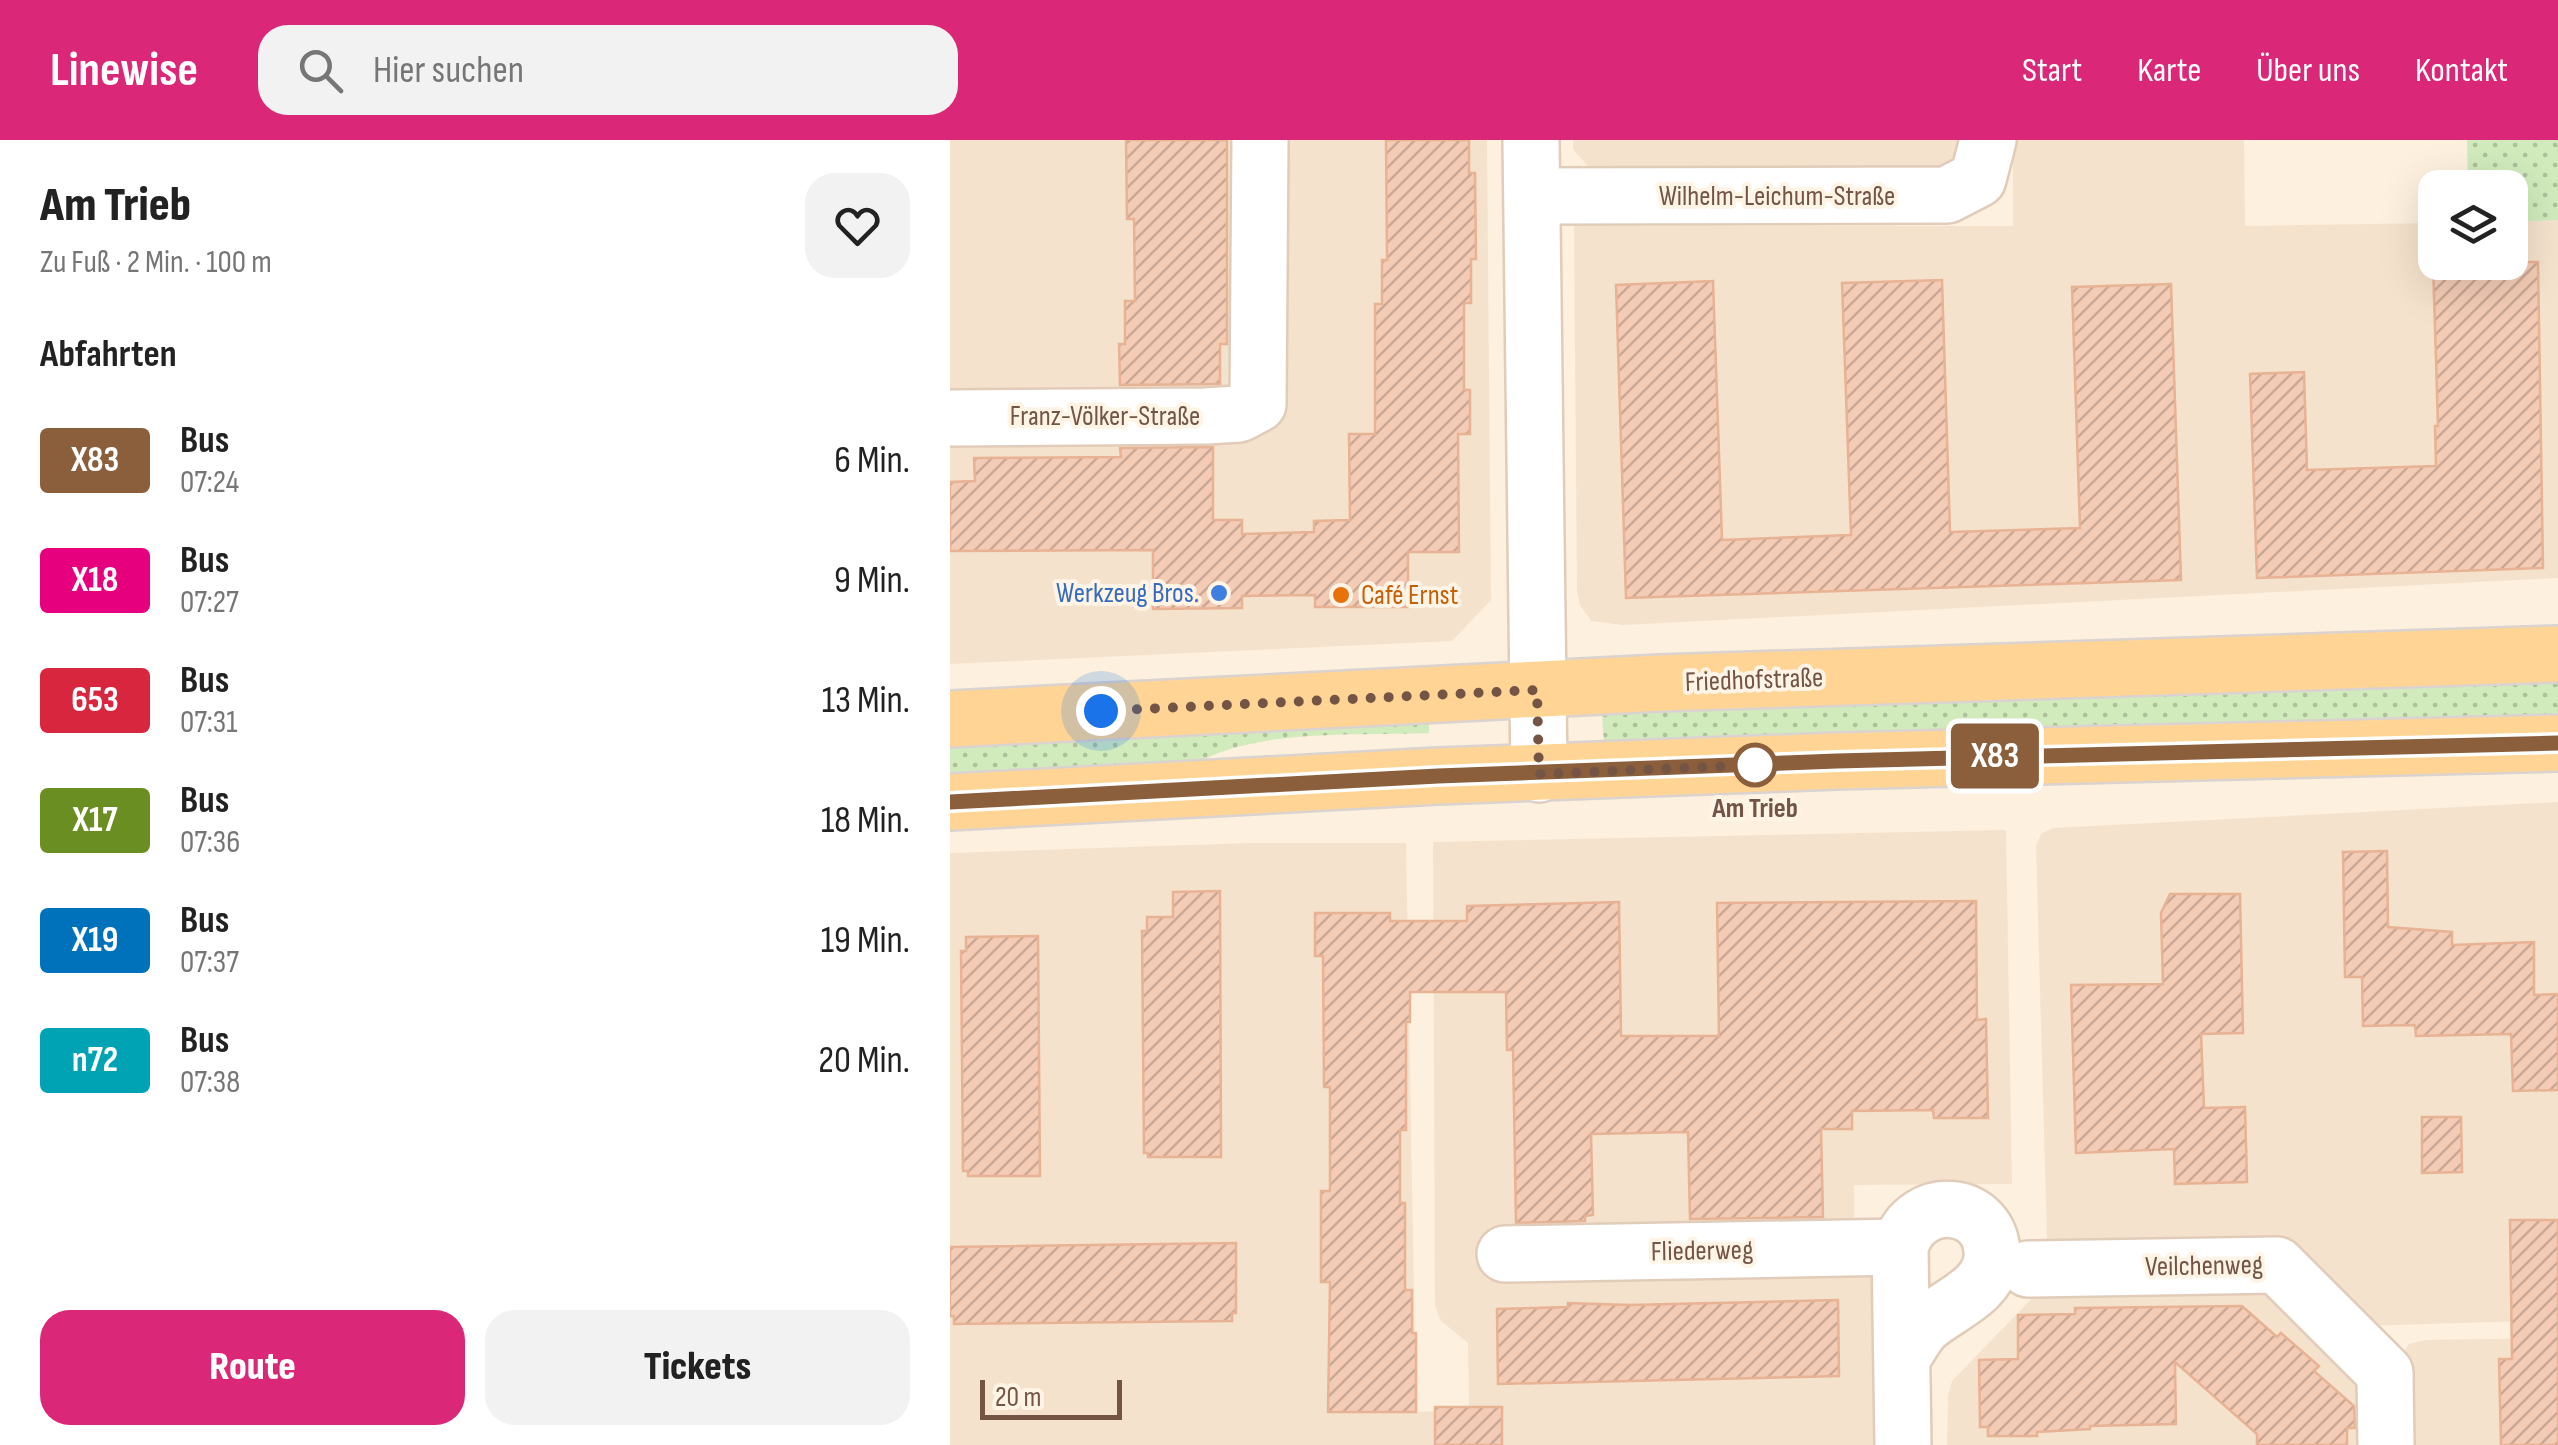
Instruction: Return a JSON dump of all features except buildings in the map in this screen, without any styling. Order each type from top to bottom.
[{"type":"main road","name":"Friedhofstraße","points":[[950,719],[1660,683],[2558,654]]},
{"type":"main road","points":[[950,802],[1969,757],[2558,743]]},
{"type":"street","name":"Franz-Völker-Straße","points":[[950,418],[1206,416],[1239,414],[1258,404],[1260,140]]},
{"type":"street","points":[[1531,140],[1539,774]]},
{"type":"street","name":"Wilhelm-Leichum-Straße","points":[[1532,196],[1946,195],[1978,180],[1988,140]]},
{"type":"street","points":[[1902,1358],[1920,1330],[1982,1282],[1992,1258],[1988,1237],[1980,1224],[1962,1212],[1936,1209],[1912,1222],[1900,1248],[1903,1445]]},
{"type":"street","name":"Fliederweg","points":[[1505,1254],[1900,1248]]},
{"type":"street","name":"Veilchenweg","points":[[2028,1269],[2276,1265],[2385,1372],[2386,1445]]},
{"type":"shaded area","points":[[950,140],[1487,140],[1491,600],[1452,641],[950,664]]},
{"type":"shaded area","points":[[1573,140],[1962,140],[1962,148],[1941,171],[1594,173],[1573,149]]},
{"type":"shaded area","points":[[2013,140],[2244,140],[2245,226],[2418,223],[2418,280],[2528,280],[2528,221],[2558,220],[2558,578],[1623,625],[1591,621],[1580,605],[1577,591],[1574,226],[2013,226]]},
{"type":"shaded area","points":[[2558,802],[2558,1320],[2362,1326],[2284,1250],[2065,1255],[2047,1240],[2036,846],[2041,834],[2053,828]]},
{"type":"shaded area","points":[[2006,830],[2012,1184],[1854,1185],[1854,1230],[1496,1279],[1874,1273],[1877,1445],[950,1445],[950,853],[1251,843],[1406,843],[1416,1412],[1469,1406],[1468,1343],[1441,1321],[1435,1306],[1433,842]]},
{"type":"shaded area","points":[[2270,1281],[2366,1378],[2368,1445],[1947,1445],[1952,1381],[2045,1285]]},
{"type":"shaded area","points":[[2558,1338],[2558,1445],[2401,1445],[2399,1361],[2409,1344],[2425,1340]]},
{"type":"green space","points":[[2467,140],[2558,140],[2558,220],[2528,221],[2528,170],[2468,170]]},
{"type":"green space","points":[[2558,677],[2558,719],[1604,747],[1602,712]]},
{"type":"green space","points":[[1429,719],[1429,733],[1278,739],[1220,752],[1195,764],[950,778],[950,743]]},
{"type":"bus line","name":"X83","points":[[950,802],[1438,776],[1837,761],[2558,743]]},
{"type":"place","name":"Werkzeug Bros.","points":[[1219,593]]},
{"type":"place","name":"Café Ernst","points":[[1341,595]]},
{"type":"place","name":"Am Trieb","points":[[1755,765]]},
{"type":"route","points":[[1101,711],[1537,690],[1539,774],[1755,765]]}]
